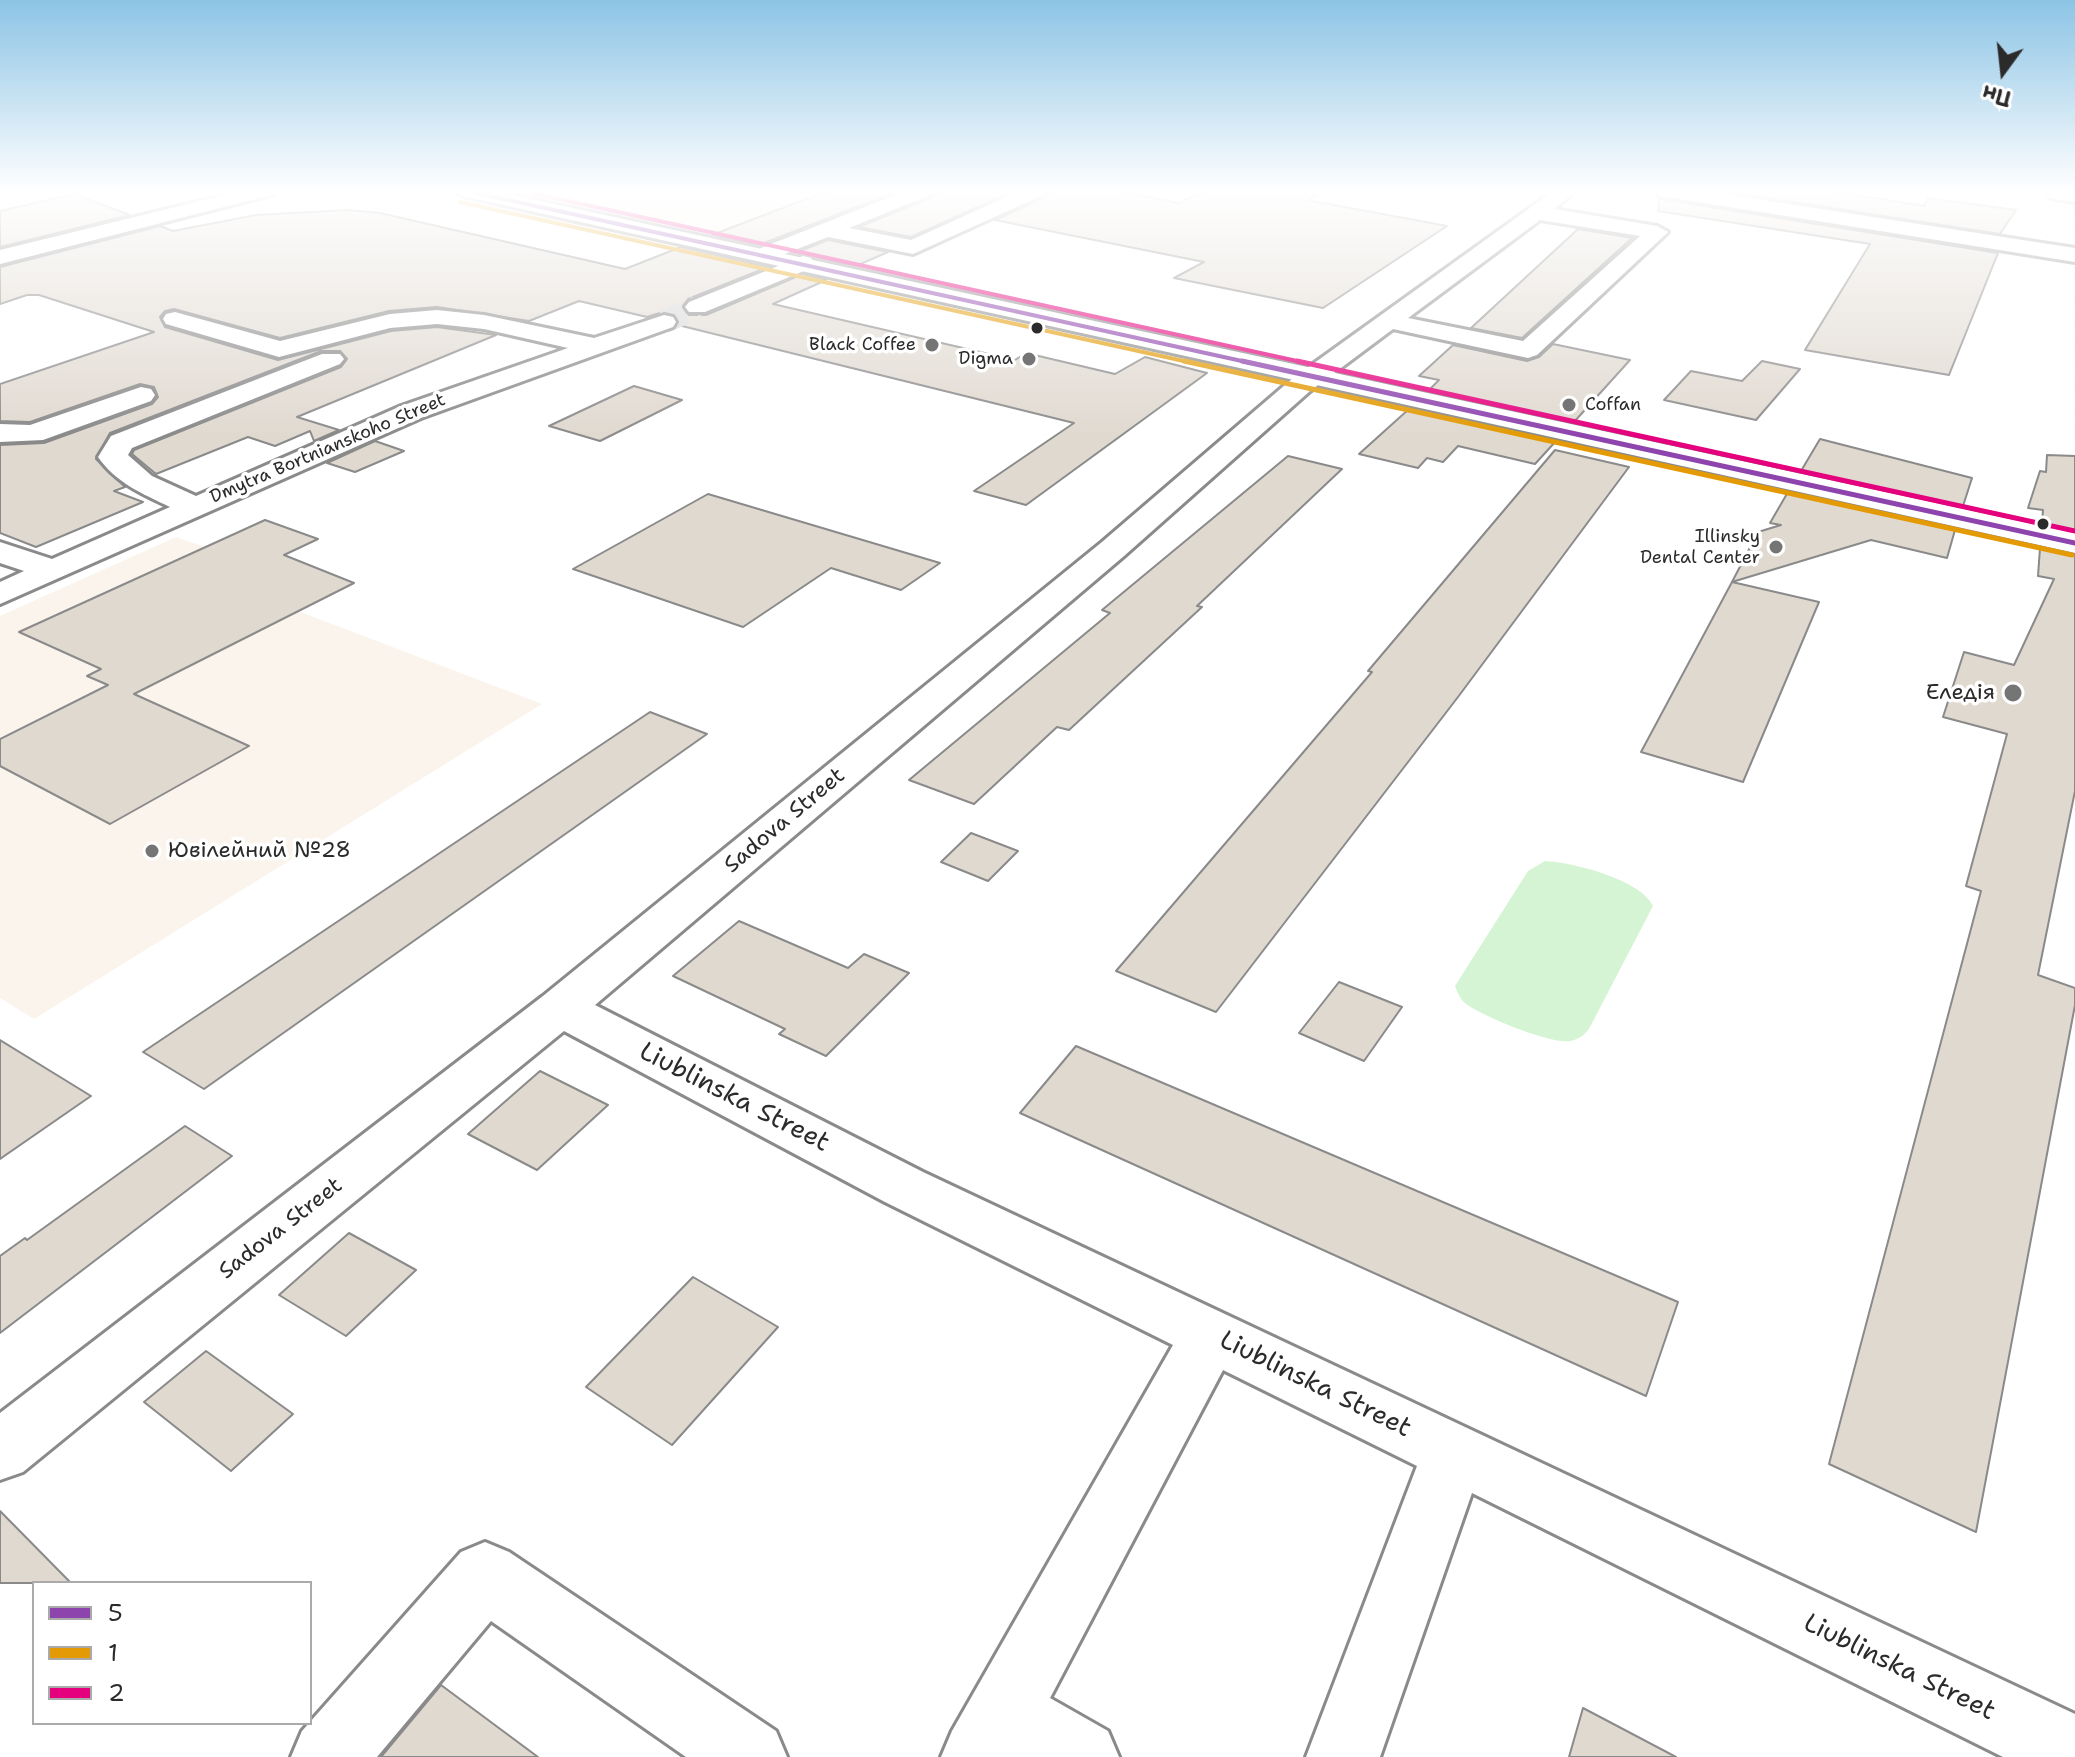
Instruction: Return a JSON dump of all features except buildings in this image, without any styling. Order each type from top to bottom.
[{"type":"street","points":[[697,307],[781,272]]},
{"type":"street","points":[[844,272],[2075,543]]},
{"type":"street","name":"Sadova Street","points":[[0,1451],[560,1008],[1113,549],[1314,375],[1455,272]]},
{"type":"street","points":[[1388,321],[1528,350],[1613,272]]},
{"type":"street","points":[[175,319],[279,349],[390,321],[437,317],[484,322],[595,346]]},
{"type":"street","name":"Dmytra Bortnianskoho Street","points":[[0,594],[411,412],[664,322]]},
{"type":"street","points":[[193,506],[141,482],[113,457],[121,442],[377,340]]},
{"type":"street","points":[[0,433],[33,434],[141,395]]},
{"type":"street","points":[[0,552],[54,570]]},
{"type":"street","name":"Liublinska Street","points":[[560,1008],[904,1187],[2075,1753]]},
{"type":"street","points":[[1082,1757],[991,1734],[1211,1335]]},
{"type":"street","points":[[1343,1757],[1454,1452]]},
{"type":"street","points":[[328,1757],[485,1576],[750,1757]]},
{"type":"shaded area","name":"Ювілейний №28","points":[[176,537],[304,580],[277,603],[542,704],[34,1019],[0,998],[0,616]]},
{"type":"green space","points":[[1545,861],[1605,874],[1635,888],[1653,906],[1590,1027],[1582,1036],[1570,1041],[1534,1034],[1490,1017],[1466,1004],[1455,986],[1528,871]]},
{"type":"tunnel","points":[[664,322],[697,307]]},
{"type":"transit line","name":"1","points":[[780,272],[2072,555]]},
{"type":"transit line","name":"5","points":[[837,272],[2075,543]]},
{"type":"transit line","name":"2","points":[[892,272],[2075,531]]},
{"type":"place","name":"Black Coffee","points":[[932,345]]},
{"type":"place","name":"Digma","points":[[1029,359]]},
{"type":"place","name":"Coffan","points":[[1569,405]]},
{"type":"place","name":"Illinsky Dental Center","points":[[1776,547]]},
{"type":"place","name":"Еледія","points":[[2013,693]]},
{"type":"place","name":"Ювілейний №28","points":[[152,851]]}]
